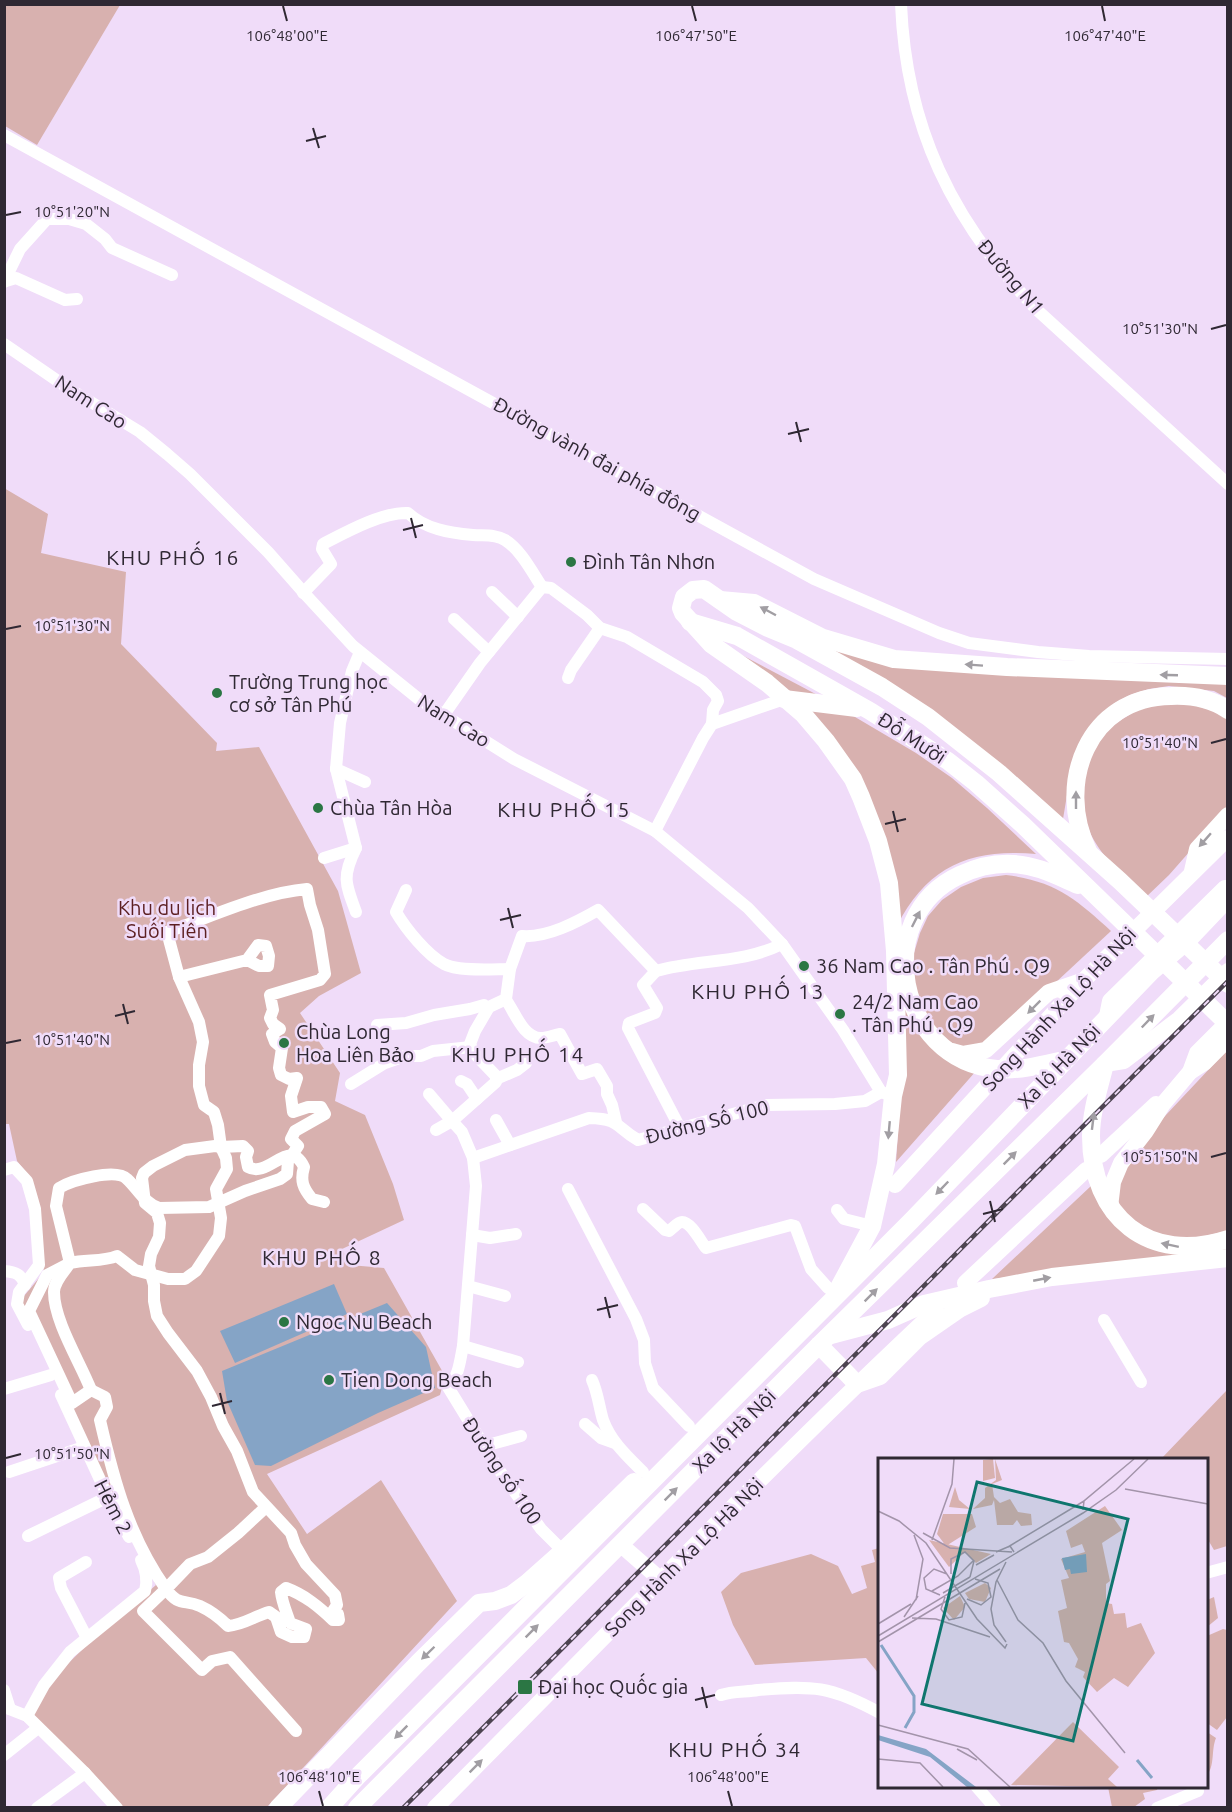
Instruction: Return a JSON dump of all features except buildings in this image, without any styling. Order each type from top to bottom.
[{"type":"highway","name":"Đỗ Mười","points":[[1098,905],[1065,879],[999,813],[959,780],[848,706],[730,642],[695,627],[681,608],[684,597],[693,590],[704,589],[929,727],[969,757],[1100,874],[1117,885]]},
{"type":"highway","points":[[720,600],[754,603],[823,638],[894,658],[1007,668],[1227,676]]},
{"type":"highway","name":"Đỗ Mười","points":[[695,627],[737,636],[914,738],[976,783],[1016,818],[1086,888],[1098,905]]},
{"type":"highway","points":[[695,627],[711,644],[767,682],[784,699],[847,781],[878,858],[889,915],[886,1164],[872,1226],[851,1266],[832,1292]]},
{"type":"highway","name":"Đỗ Mười","points":[[768,628],[797,640],[882,687],[928,717],[999,773],[1090,855],[1117,885]]},
{"type":"highway","points":[[1100,874],[1077,823],[1075,803],[1080,763],[1088,744],[1100,727],[1115,712],[1137,701],[1160,696],[1187,696],[1214,701],[1227,710]]},
{"type":"highway","points":[[784,699],[848,706],[870,711]]},
{"type":"highway","points":[[1064,1060],[1016,1069],[997,1069],[980,1066],[956,1057],[936,1042],[918,1018],[911,1002],[905,953],[908,935],[924,903],[937,889],[953,879],[985,866],[1000,864],[1031,866],[1086,888]]},
{"type":"highway","points":[[1117,885],[1227,984]]},
{"type":"highway","points":[[1117,885],[1227,996]]},
{"type":"highway","name":"Xa lộ Hà Nội","points":[[329,1808],[541,1592],[567,1556],[689,1426],[740,1375],[912,1220],[1107,1016],[1151,972],[1187,941],[1227,898]]},
{"type":"highway","points":[[1098,905],[1227,1023]]},
{"type":"highway","points":[[1098,905],[1227,1039]]},
{"type":"highway","name":"Xa lộ Hà Nội","points":[[361,1805],[1227,940]]},
{"type":"highway","points":[[1105,1064],[1095,1105],[1091,1136],[1097,1178],[1110,1207],[1130,1229],[1156,1242],[1190,1247],[1227,1239]]},
{"type":"highway","name":"Xa lộ Hà Nội","points":[[851,1266],[893,1225],[912,1220]]},
{"type":"highway","points":[[1012,1284],[959,1309],[920,1336],[880,1376],[857,1384],[824,1341],[888,1320],[924,1304],[1012,1284],[1071,1275],[1227,1258]]},
{"type":"highway","points":[[1071,1275],[1087,1281],[1227,1264]]},
{"type":"highway","name":"Xa lộ Hà Nội","points":[[278,1808],[417,1663],[479,1603],[495,1601],[511,1594],[567,1556],[765,1365],[832,1292]]},
{"type":"highway","points":[[740,1375],[765,1365]]},
{"type":"highway","points":[[470,1612],[504,1609],[541,1592]]},
{"type":"highway","points":[[293,1808],[299,1786]]},
{"type":"main road","points":[[1192,871],[1197,849],[1227,814]]},
{"type":"main road","name":"Song Hành Xa Lộ Hà Nội","points":[[895,1185],[1084,980],[1227,838]]},
{"type":"main road","name":"Xa lộ Hà Nội","points":[[1107,1016],[1110,1001],[1227,888]]},
{"type":"main road","name":"Xa lộ Hà Nội","points":[[1105,1064],[1124,1061],[1179,1019],[1227,971]]},
{"type":"main road","points":[[946,1050],[963,1054],[986,1050],[1049,992],[1084,980]]},
{"type":"main road","points":[[1110,1207],[1113,1182],[1120,1163],[1146,1131],[1163,1104],[1190,1072],[1197,1053],[1227,1023]]},
{"type":"main road","points":[[1101,1155],[1190,1072],[1204,1063],[1227,1039]]},
{"type":"main road","points":[[965,1283],[1086,1170]]},
{"type":"main road","name":"Song Hành Xa Lộ Hà Nội","points":[[435,1808],[857,1384],[936,1310]]},
{"type":"main road","points":[[620,1544],[661,1580]]},
{"type":"street","name":"Đường N1","points":[[901,4],[902,32],[907,63],[926,141],[936,166],[980,243],[1008,280],[1036,309],[1227,483]]},
{"type":"street","name":"Đường vành đai phía đông","points":[[4,135],[814,579],[845,593],[939,633],[969,643],[1089,656],[1227,659]]},
{"type":"street","points":[[5,282],[20,249],[46,219],[69,219],[86,224],[105,239],[112,248],[172,275]]},
{"type":"street","points":[[5,282],[16,278],[65,300],[77,299]]},
{"type":"street","name":"Nam Cao","points":[[4,344],[68,388],[140,432],[167,454],[268,552],[360,652],[420,700],[514,759],[655,831],[748,908],[782,944],[886,1094]]},
{"type":"street","points":[[303,592],[331,564],[322,549],[323,544],[380,518],[398,513],[408,513],[427,526],[458,533],[490,535],[505,540],[521,556],[542,587],[551,588],[587,615],[600,628],[627,637],[703,682],[716,695],[718,701],[713,710],[712,724],[655,831]]},
{"type":"street","points":[[443,716],[489,652],[542,587]]},
{"type":"street","points":[[492,592],[518,617]]},
{"type":"street","points":[[454,619],[489,652]]},
{"type":"street","points":[[568,678],[600,628]]},
{"type":"street","points":[[356,912],[345,876],[356,848],[336,770],[340,723],[352,671],[360,652]]},
{"type":"street","points":[[712,724],[784,699]]},
{"type":"street","points":[[336,770],[365,782]]},
{"type":"street","points":[[324,858],[356,848]]},
{"type":"street","points":[[70,1263],[56,1206],[59,1188],[65,1185],[107,1174],[118,1174],[125,1177],[143,1198],[159,1208],[209,1207],[219,1202],[280,1179],[287,1174],[288,1161],[298,1146],[291,1139],[295,1131],[325,1114],[321,1107],[293,1112],[291,1096],[297,1078],[289,1079],[281,1075],[279,1068],[282,1048],[275,1042],[272,1034],[280,1029],[273,1024],[270,1018],[273,1010],[270,995],[320,980],[325,974],[318,930],[307,889],[292,890],[255,901],[167,932],[179,978],[200,1022],[203,1042],[199,1065],[199,1086],[204,1105],[214,1112],[221,1148],[226,1158],[227,1169],[216,1189],[219,1202],[221,1218],[219,1236],[196,1271],[185,1279],[168,1279],[135,1270],[117,1256],[106,1260],[83,1260],[70,1263],[47,1275],[29,1311],[72,1403],[91,1390]]},
{"type":"street","points":[[406,890],[396,912],[408,929],[445,965],[477,969],[510,969]]},
{"type":"street","points":[[616,1122],[607,1094],[607,1086],[597,1069],[582,1074],[560,1034],[542,1038],[534,1037],[523,1027],[506,1000],[510,969],[522,936],[532,937],[556,929],[598,910],[656,971]]},
{"type":"street","points":[[680,1128],[628,1028],[629,1023],[655,1013],[657,1008],[643,985],[656,971],[744,958],[764,953],[782,944]]},
{"type":"street","points":[[179,978],[247,960]]},
{"type":"street","points":[[377,1025],[414,1021],[506,1000]]},
{"type":"street","points":[[486,1006],[470,1044],[473,1052],[496,1076],[496,1079]]},
{"type":"street","points":[[351,1083],[385,1063],[405,1056],[421,1056],[433,1051],[471,1047]]},
{"type":"street","points":[[436,1130],[452,1121],[496,1082],[496,1079],[517,1070],[526,1063]]},
{"type":"street","points":[[461,1081],[467,1084],[477,1099]]},
{"type":"street","points":[[429,1094],[462,1132],[473,1158],[476,1186],[463,1346],[518,1362]]},
{"type":"street","name":"Đường Số 100","points":[[473,1158],[589,1118],[605,1118],[616,1122],[638,1140],[766,1105],[845,1103],[865,1101],[886,1094]]},
{"type":"street","points":[[496,1120],[510,1145]]},
{"type":"street","points":[[70,1263],[57,1280],[54,1291],[58,1317],[91,1390],[105,1397],[107,1407],[100,1420],[113,1477],[138,1544],[166,1589],[172,1597],[183,1604],[197,1605],[218,1617],[228,1626],[237,1625],[269,1612],[276,1617],[281,1632],[292,1637],[304,1637],[306,1629],[290,1623],[281,1592],[286,1588],[308,1599],[333,1620],[339,1620],[338,1614],[333,1611],[338,1605],[335,1595],[306,1564],[291,1533],[253,1492],[237,1451],[197,1371],[168,1334],[158,1316],[148,1266],[159,1237],[160,1223],[157,1213],[147,1207],[143,1198],[145,1192],[142,1178],[144,1173],[153,1166],[185,1150],[215,1146],[221,1148],[243,1146],[248,1151],[246,1157],[248,1167],[253,1170],[263,1169],[282,1157],[294,1155],[300,1159],[304,1167],[301,1176],[303,1187],[312,1199],[324,1202]]},
{"type":"street","name":"Hẻm 2","points":[[9,1168],[27,1181],[34,1209],[39,1265],[19,1292],[17,1304],[108,1497],[146,1568],[147,1585],[145,1591],[70,1652],[44,1685],[27,1716]]},
{"type":"street","points":[[568,1189],[636,1319],[644,1340],[645,1364],[653,1388],[689,1426]]},
{"type":"street","points":[[643,1209],[665,1230],[669,1231],[683,1222],[688,1225],[706,1248],[791,1225],[797,1229],[800,1244],[811,1269],[832,1292]]},
{"type":"street","points":[[837,1210],[844,1219],[872,1226]]},
{"type":"street","points":[[472,1235],[490,1239],[516,1234]]},
{"type":"street","points":[[4,1271],[20,1275],[25,1285]]},
{"type":"street","points":[[468,1286],[505,1296]]},
{"type":"street","points":[[1104,1320],[1141,1382]]},
{"type":"street","name":"Đường số 100","points":[[463,1346],[458,1372],[448,1387],[484,1446],[541,1529],[567,1556]]},
{"type":"street","points":[[4,1389],[51,1375]]},
{"type":"street","points":[[591,1380],[603,1420],[615,1443],[644,1472]]},
{"type":"street","points":[[585,1424],[601,1438],[615,1443]]},
{"type":"street","points":[[484,1446],[521,1436]]},
{"type":"street","points":[[9,1472],[84,1447]]},
{"type":"street","points":[[28,1536],[108,1497]]},
{"type":"street","points":[[267,1507],[208,1557],[190,1564],[143,1611],[202,1670],[212,1661],[230,1656],[296,1731]]},
{"type":"street","points":[[86,1562],[59,1578],[61,1588],[87,1638]]},
{"type":"street","points":[[1208,1572],[1227,1567]]},
{"type":"street","points":[[721,1695],[798,1687],[824,1689],[848,1696],[878,1712]]},
{"type":"street","points":[[4,1690],[7,1708],[27,1716],[117,1808]]},
{"type":"street","points":[[4,1755],[38,1728]]},
{"type":"street","points":[[37,1808],[85,1773]]},
{"type":"street","points":[[978,1788],[995,1808]]},
{"type":"street","points":[[1157,1808],[1198,1791]]},
{"type":"green space","points":[[5,4],[120,5],[37,145],[5,126]]},
{"type":"green space","name":"Khu du lịch Suối Tiên","points":[[4,488],[48,514],[41,553],[126,572],[121,644],[217,743],[216,751],[259,747],[338,891],[361,973],[319,996],[300,1013],[340,1073],[335,1101],[365,1115],[393,1184],[404,1220],[342,1249],[350,1265],[384,1268],[445,1376],[440,1395],[267,1474],[307,1534],[381,1480],[457,1601],[267,1807],[115,1807],[31,1721],[44,1687],[88,1644],[156,1585],[19,1302],[44,1272],[30,1177],[17,1161],[9,1124],[5,1124]]},
{"type":"green space","points":[[810,639],[880,662],[1227,682],[1227,698],[1214,691],[1169,686],[1149,689],[1115,703],[1071,771],[1063,819]]},
{"type":"green space","points":[[719,643],[827,700],[789,694]]},
{"type":"green space","points":[[1186,702],[1220,713],[1227,719],[1227,809],[1169,875],[1145,898],[1112,865],[1092,837],[1083,802],[1086,774],[1095,749],[1114,724],[1144,705]]},
{"type":"green space","points":[[800,705],[850,714],[916,753],[952,778],[1036,854],[991,854],[953,865],[937,875],[922,889],[909,905],[897,926],[875,823]]},
{"type":"green space","points":[[1006,875],[1038,882],[1064,893],[1111,931],[983,1050],[965,1050],[939,1036],[915,992],[914,953],[928,916],[942,900],[961,887],[983,878]]},
{"type":"green space","points":[[899,996],[976,1071],[896,1162],[901,1088]]},
{"type":"green space","points":[[1227,1050],[1227,1231],[1188,1240],[1150,1232],[1122,1212],[1116,1195],[1117,1183],[1149,1133]]},
{"type":"green space","points":[[1091,1186],[1121,1229],[1227,1245],[1227,1251],[992,1279]]},
{"type":"green space","points":[[1227,1390],[1227,1546],[1214,1550],[1208,1540],[1208,1458],[1162,1458]]},
{"type":"green space","points":[[878,1548],[878,1673],[866,1658],[755,1665],[733,1625],[721,1592],[741,1573],[811,1554],[838,1566],[852,1594],[867,1588],[861,1566],[875,1562],[872,1550]]},
{"type":"green space","points":[[1214,1597],[1218,1618],[1208,1626],[1208,1600]]},
{"type":"green space","points":[[1223,1629],[1227,1630],[1227,1717],[1217,1730],[1208,1724],[1208,1636]]},
{"type":"green space","points":[[1208,1733],[1216,1738],[1208,1773]]},
{"type":"green space","points":[[1108,1788],[1158,1788],[1143,1793],[1145,1799],[1134,1807],[1112,1807]]},
{"type":"water","name":"Ngoc Nu Beach","points":[[334,1284],[347,1314],[235,1363],[220,1331]]},
{"type":"water","name":"Tien Dong Beach","points":[[387,1303],[426,1347],[435,1388],[378,1413],[271,1466],[255,1465],[227,1401],[222,1371]]},
{"type":"railway","points":[[403,1808],[1228,981]]},
{"type":"place","name":"Đình Tân Nhơn","points":[[571,562]]},
{"type":"place","name":"Trường Trung học cơ sở Tân Phú","points":[[217,693]]},
{"type":"place","name":"Chùa Tân Hòa","points":[[318,808]]},
{"type":"place","name":"36 Nam Cao . Tân Phú . Q9","points":[[804,966]]},
{"type":"place","name":"24/2 Nam Cao . Tân Phú . Q9","points":[[840,1014]]},
{"type":"place","name":"Chùa Long Hoa Liên Bảo","points":[[284,1043]]},
{"type":"place","name":"Ngoc Nu Beach","points":[[284,1322]]},
{"type":"place","name":"Tien Dong Beach","points":[[329,1380]]},
{"type":"place","name":"Đại học Quốc gia","points":[[525,1687]]},
{"type":"district","name":"KHU PHỐ 16","points":[[173,558]]},
{"type":"district","name":"KHU PHỐ 15","points":[[564,810]]},
{"type":"district","name":"KHU PHỐ 13","points":[[758,992]]},
{"type":"district","name":"KHU PHỐ 14","points":[[518,1055]]},
{"type":"district","name":"KHU PHỐ 8","points":[[322,1258]]},
{"type":"district","name":"KHU PHỐ 34","points":[[735,1750]]}]
